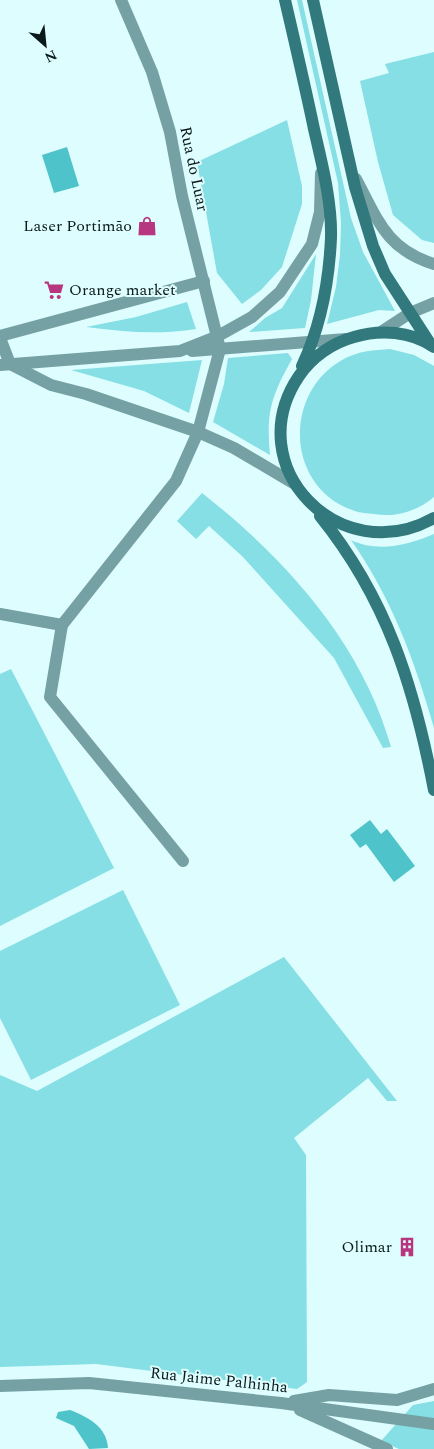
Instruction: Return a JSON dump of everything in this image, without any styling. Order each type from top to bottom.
[{"type":"main road","points":[[286,0],[322,164],[329,206],[331,237],[314,340],[284,408],[281,434],[288,468],[295,484],[343,544],[371,591],[399,653],[422,727],[434,790]]},
{"type":"main road","points":[[313,0],[352,171],[373,246],[385,274],[432,346]]},
{"type":"main road","points":[[294,384],[316,356],[346,339],[380,332],[415,338],[432,346]]},
{"type":"main road","points":[[305,498],[332,520],[365,532],[400,531],[434,518]]},
{"type":"street","name":"Rua do Luar","points":[[121,0],[152,72],[170,132],[182,196],[219,343]]},
{"type":"street","points":[[183,860],[50,697],[62,625],[176,481],[198,432],[219,343],[280,292],[312,244],[320,212],[322,164]]},
{"type":"street","points":[[352,171],[383,231],[396,245],[434,264]]},
{"type":"street","points":[[5,365],[0,337],[204,281]]},
{"type":"street","points":[[380,332],[410,313],[434,303]]},
{"type":"street","points":[[5,365],[180,352],[219,343],[346,339]]},
{"type":"street","points":[[5,365],[52,385],[86,394],[198,432],[234,448],[295,484]]},
{"type":"street","points":[[0,614],[62,625]]},
{"type":"street","name":"Rua Jaime Palhinha","points":[[0,1386],[89,1383],[281,1403],[434,1424]]},
{"type":"street","points":[[281,1403],[329,1395],[397,1400],[434,1389]]},
{"type":"street","points":[[281,1403],[387,1449]]},
{"type":"shaded area","points":[[297,0],[302,0],[351,218],[363,252],[395,311],[379,310],[327,324],[336,287],[340,255],[341,223],[338,183]]},
{"type":"shaded area","points":[[434,52],[434,243],[422,240],[393,215],[378,162],[360,81],[389,73],[385,64]]},
{"type":"shaded area","points":[[287,120],[302,186],[302,204],[282,267],[261,290],[242,304],[217,273],[197,162]]},
{"type":"shaded area","points":[[67,147],[79,186],[54,193],[42,155]]},
{"type":"shaded area","points":[[316,254],[311,300],[305,328],[249,332],[265,318],[282,308]]},
{"type":"shaded area","points":[[187,302],[196,329],[141,332],[86,327],[136,317]]},
{"type":"shaded area","points":[[390,349],[414,355],[434,366],[434,497],[413,510],[398,514],[382,515],[357,512],[332,500],[315,483],[305,463],[300,440],[302,417],[309,395],[323,375],[342,360],[360,353]]},
{"type":"shaded area","points":[[288,353],[292,359],[279,384],[270,416],[270,455],[213,422],[224,384],[228,358]]},
{"type":"shaded area","points":[[202,360],[189,413],[144,391],[71,370]]},
{"type":"shaded area","points":[[202,493],[262,545],[317,605],[361,673],[378,709],[391,747],[383,748],[334,658],[243,557],[209,526],[196,539],[177,521]]},
{"type":"shaded area","points":[[434,534],[434,728],[419,678],[390,607],[351,540],[361,544],[382,547],[403,544]]},
{"type":"shaded area","points":[[11,669],[114,868],[0,926],[0,674]]},
{"type":"shaded area","points":[[370,820],[381,834],[387,829],[415,866],[394,882],[366,844],[360,848],[350,835]]},
{"type":"shaded area","points":[[123,890],[180,1005],[31,1080],[0,1018],[0,951]]},
{"type":"shaded area","points":[[284,957],[397,1101],[387,1101],[368,1078],[294,1138],[306,1155],[307,1382],[297,1389],[96,1364],[0,1367],[0,1075],[37,1091]]},
{"type":"shaded area","points":[[434,1401],[434,1449],[399,1449],[381,1441],[413,1405]]},
{"type":"shaded area","points":[[70,1410],[90,1420],[100,1429],[107,1441],[108,1448],[89,1449],[74,1426],[56,1418],[58,1412]]},
{"type":"place","name":"Laser Portimão","points":[[147,226]]},
{"type":"place","name":"Orange market","points":[[54,290]]},
{"type":"place","name":"Olimar","points":[[407,1247]]}]
